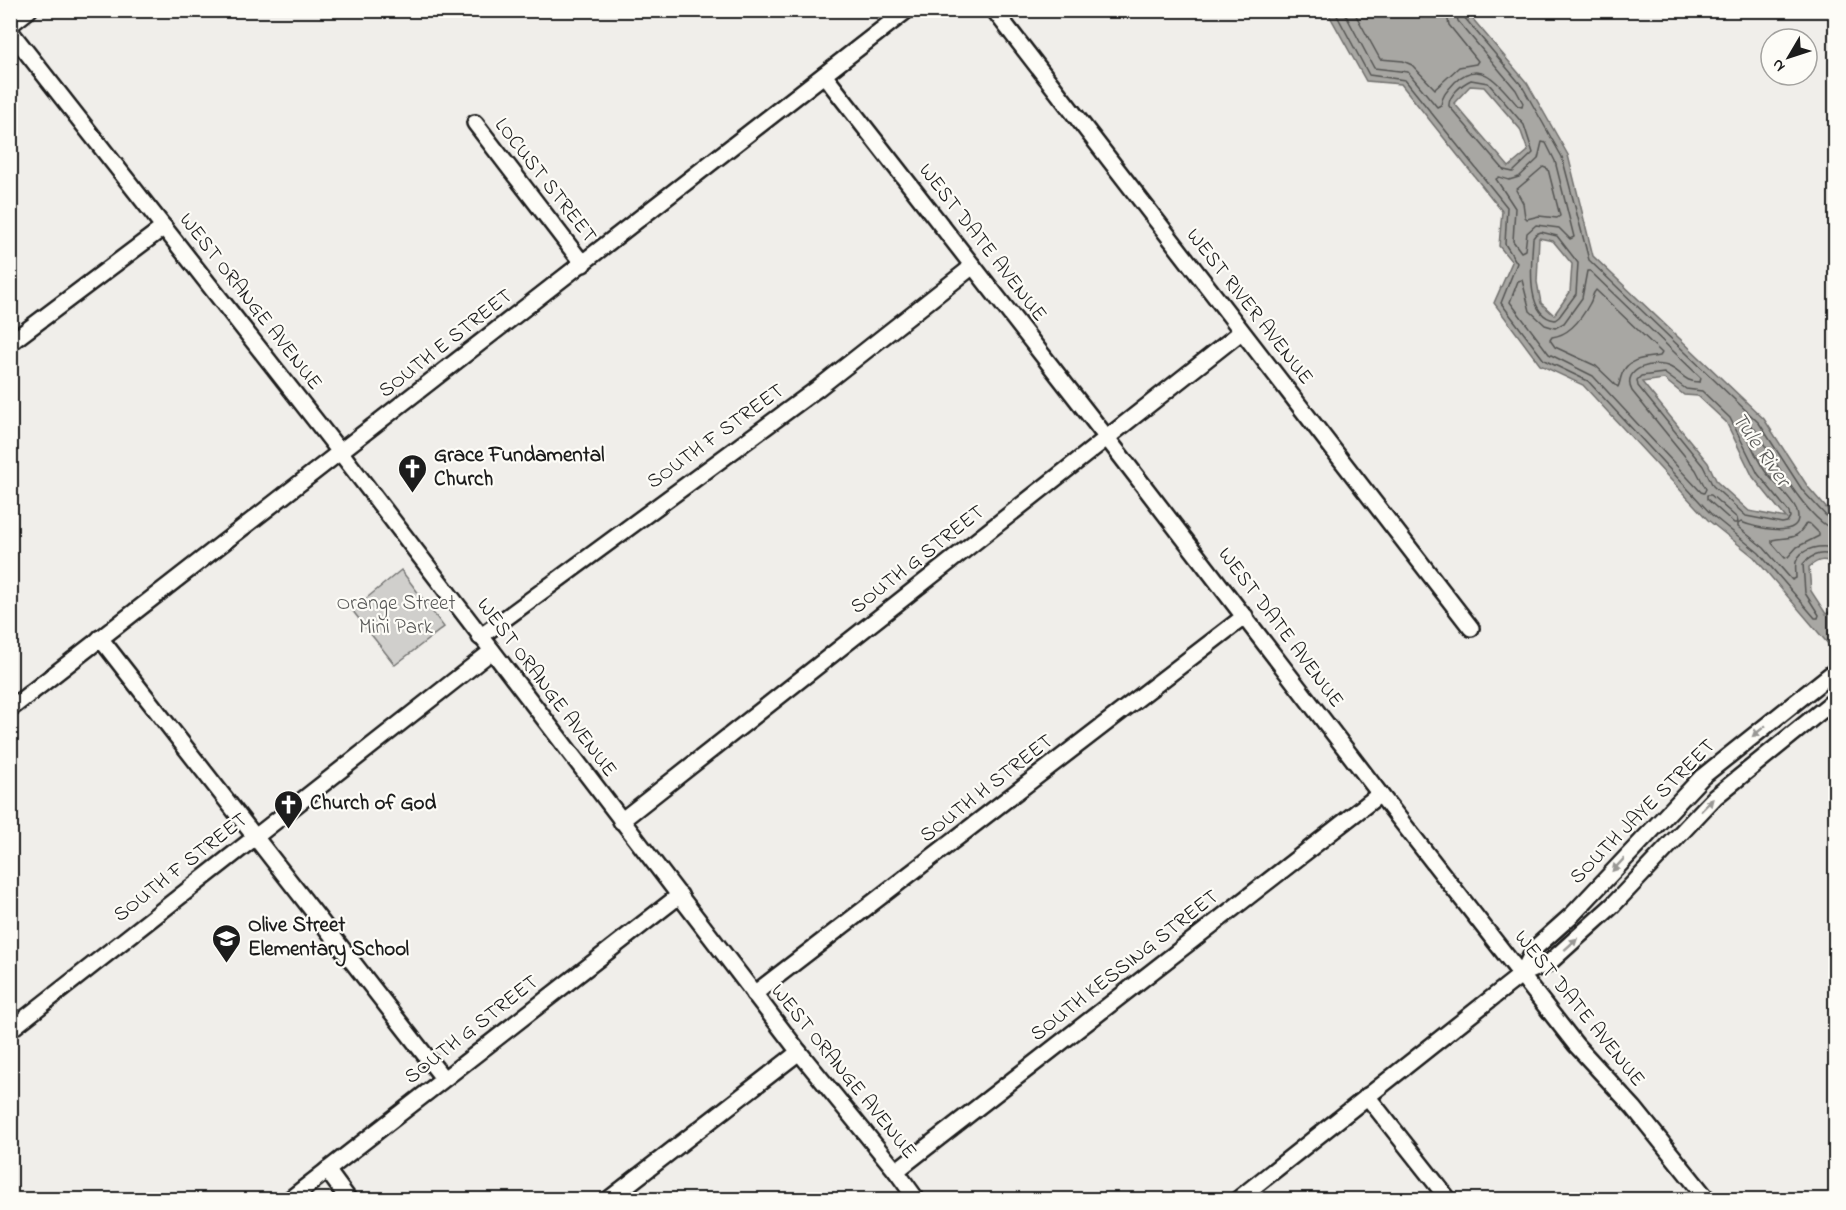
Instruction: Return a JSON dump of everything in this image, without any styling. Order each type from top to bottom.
[{"type":"street","points":[[10,25],[29,10]]},
{"type":"street","name":"SOUTH E STREET","points":[[10,709],[907,10]]},
{"type":"street","name":"WEST RIVER AVENUE","points":[[994,10],[1471,628]]},
{"type":"street","name":"WEST ORANGE AVENUE","points":[[10,31],[341,453],[754,994],[917,1200]]},
{"type":"street","name":"WEST DATE AVENUE","points":[[824,75],[1576,1045],[1634,1108],[1708,1200]]},
{"type":"street","name":"LOCUST STREET","points":[[475,123],[583,264]]},
{"type":"street","points":[[10,343],[164,227]]},
{"type":"street","name":"SOUTH F STREET","points":[[480,637],[817,389],[973,266]]},
{"type":"street","name":"SOUTH G STREET","points":[[621,821],[1241,332]]},
{"type":"street","name":"SOUTH H STREET","points":[[754,994],[1245,616]]},
{"type":"street","points":[[100,638],[443,1078]]},
{"type":"street","name":"SOUTH F STREET","points":[[13,1024],[492,651]]},
{"type":"street","name":"SOUTH JAYE STREET","points":[[1522,974],[1535,948],[1573,914],[1702,777],[1836,670]]},
{"type":"street","name":"SOUTH JAYE STREET","points":[[1237,1200],[1522,974],[1549,963],[1613,905],[1715,797],[1836,699]]},
{"type":"street","name":"SOUTH KESSING STREET","points":[[896,1171],[1380,794]]},
{"type":"street","name":"SOUTH G STREET","points":[[290,1200],[443,1078],[680,896]]},
{"type":"street","points":[[609,1200],[799,1052]]},
{"type":"street","points":[[1367,1096],[1449,1200]]},
{"type":"street","points":[[327,1170],[349,1200]]},
{"type":"green space","name":"Orange Street Mini Park","points":[[401,570],[444,627],[395,665],[352,610]]},
{"type":"water","name":"Tule River","points":[[1327,11],[1466,11],[1527,83],[1568,155],[1593,256],[1764,419],[1808,487],[1835,518],[1835,565],[1822,560],[1809,567],[1811,591],[1826,614],[1835,608],[1835,652],[1754,557],[1708,520],[1583,385],[1540,365],[1494,303],[1512,262],[1499,246],[1502,211],[1401,84],[1366,81]],"holes":[[[1470,86],[1484,87],[1520,129],[1528,151],[1509,167],[1454,103]],[[1539,238],[1553,241],[1572,264],[1570,292],[1554,315],[1541,303],[1537,282]],[[1664,379],[1684,395],[1698,396],[1726,422],[1753,477],[1786,518],[1749,511],[1717,482],[1708,463],[1642,382]]]},
{"type":"place","name":"Grace Fundamental Church","points":[[413,494]]},
{"type":"place","name":"Church of God","points":[[289,830]]},
{"type":"place","name":"Olive Street Elementary School","points":[[227,964]]}]
